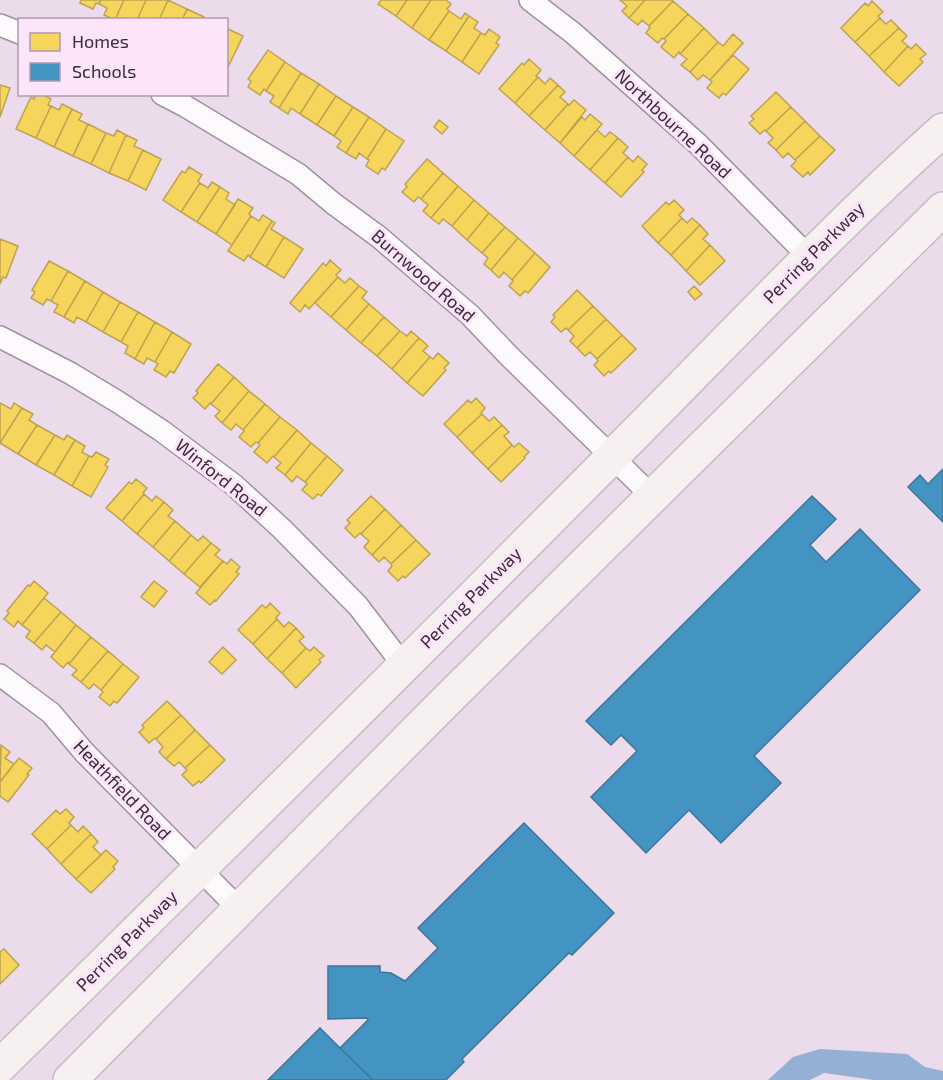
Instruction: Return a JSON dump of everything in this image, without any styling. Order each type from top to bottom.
[{"type":"main road","name":"Perring Parkway","points":[[0,1066],[612,458],[809,256],[943,130]]},
{"type":"main road","points":[[70,1080],[443,704],[943,209]]},
{"type":"street","name":"Northbourne Road","points":[[533,1],[615,69],[698,144],[809,256]]},
{"type":"street","points":[[0,25],[18,32]]},
{"type":"street","name":"Burnwood Road","points":[[166,96],[298,174],[379,237],[470,315],[653,497]]},
{"type":"street","name":"Winford Road","points":[[0,337],[70,373],[118,402],[162,431],[234,485],[282,528],[358,606],[403,665]]},
{"type":"street","name":"Heathfield Road","points":[[0,675],[51,714],[84,752],[240,910]]},
{"type":"water","points":[[820,1049],[907,1054],[925,1067],[943,1071],[943,1080],[874,1080],[824,1073],[810,1080],[768,1080],[793,1057]]},
{"type":"building: Homes","points":[[81,0],[101,0],[93,9],[80,3]]},
{"type":"building: Homes","points":[[101,0],[124,0],[116,18],[104,15],[107,8],[99,4]]},
{"type":"building: Homes","points":[[124,0],[146,0],[138,18],[116,18]]},
{"type":"building: Homes","points":[[146,0],[168,0],[160,18],[138,18]]},
{"type":"building: Homes","points":[[168,0],[187,9],[183,18],[160,18]]},
{"type":"building: Homes","points":[[381,0],[407,0],[396,16],[378,4]]},
{"type":"building: Homes","points":[[407,0],[431,0],[412,28],[396,16]]},
{"type":"building: Homes","points":[[431,0],[446,0],[451,4],[447,9],[449,11],[429,40],[412,28]]},
{"type":"building: Homes","points":[[620,0],[645,0],[629,18],[622,11],[627,6]]},
{"type":"building: Homes","points":[[645,0],[673,1],[649,26],[642,20],[638,25],[629,18]]},
{"type":"building: Homes","points":[[673,1],[688,14],[658,43],[646,33],[649,26]]},
{"type":"building: Homes","points":[[872,1],[883,12],[878,16],[880,18],[855,42],[841,28],[865,3],[868,6]]},
{"type":"building: Homes","points":[[187,9],[204,17],[204,18],[183,18]]},
{"type":"building: Homes","points":[[449,11],[461,19],[465,13],[469,16],[446,51],[429,40]]},
{"type":"building: Homes","points":[[688,14],[704,28],[674,58],[661,47],[666,41],[664,39]]},
{"type":"building: Homes","points":[[469,16],[478,22],[474,28],[481,33],[462,62],[446,51]]},
{"type":"building: Homes","points":[[880,18],[886,24],[891,20],[899,28],[869,56],[855,42]]},
{"type":"building: Homes","points":[[704,28],[718,42],[690,72],[681,65],[687,59],[680,54]]},
{"type":"building: Homes","points":[[899,28],[907,36],[902,41],[908,46],[884,72],[869,56]]},
{"type":"building: Homes","points":[[228,29],[243,36],[228,67]]},
{"type":"building: Homes","points":[[489,29],[500,37],[496,43],[499,45],[479,74],[462,62],[481,33],[485,35]]},
{"type":"building: Homes","points":[[733,34],[743,43],[710,80],[703,75],[698,80],[690,72],[718,42],[723,46]]},
{"type":"building: Homes","points":[[916,44],[926,54],[920,59],[923,62],[899,86],[884,72],[908,46],[911,49]]},
{"type":"building: Homes","points":[[268,50],[285,62],[266,91],[264,89],[260,95],[248,87],[251,81],[248,79]]},
{"type":"building: Homes","points":[[733,55],[749,69],[726,95],[723,93],[719,98],[707,88],[712,82],[710,80]]},
{"type":"building: Homes","points":[[529,59],[541,70],[536,76],[538,77],[515,103],[499,89],[522,63],[524,65]]},
{"type":"building: Homes","points":[[285,62],[301,73],[279,108],[270,102],[274,96],[266,91]]},
{"type":"building: Homes","points":[[301,73],[319,84],[300,114],[291,108],[288,114],[279,108]]},
{"type":"building: Homes","points":[[538,77],[545,84],[550,78],[558,85],[529,116],[515,103]]},
{"type":"building: Homes","points":[[319,84],[336,96],[317,125],[300,114]]},
{"type":"building: Homes","points":[[0,85],[10,88],[0,117]]},
{"type":"building: Homes","points":[[558,85],[565,92],[560,97],[568,104],[545,130],[529,116]]},
{"type":"building: Homes","points":[[776,92],[791,107],[760,134],[749,123],[754,119],[751,116]]},
{"type":"building: Homes","points":[[35,96],[46,96],[51,99],[48,105],[51,106],[36,138],[16,129],[31,97],[34,99]]},
{"type":"building: Homes","points":[[336,96],[353,107],[334,136],[317,125]]},
{"type":"building: Homes","points":[[574,100],[586,110],[560,143],[545,130]]},
{"type":"building: Homes","points":[[62,104],[72,109],[54,147],[36,138],[51,106],[59,110]]},
{"type":"building: Homes","points":[[353,107],[369,117],[346,153],[337,147],[341,141],[334,136]]},
{"type":"building: Homes","points":[[791,107],[805,121],[776,150],[768,143],[773,138],[766,131]]},
{"type":"building: Homes","points":[[72,109],[82,114],[79,120],[88,124],[73,156],[54,147]]},
{"type":"building: Homes","points":[[590,114],[602,124],[574,156],[560,143],[582,117],[585,120]]},
{"type":"building: Homes","points":[[369,117],[386,129],[367,159],[359,153],[356,159],[346,153]]},
{"type":"building: Homes","points":[[439,120],[448,127],[442,134],[434,127]]},
{"type":"building: Homes","points":[[805,121],[820,136],[795,160],[788,153],[783,158],[776,150]]},
{"type":"building: Homes","points":[[88,124],[106,133],[91,164],[73,156]]},
{"type":"building: Homes","points":[[386,129],[404,141],[385,170],[382,168],[378,174],[366,166],[369,160],[367,159]]},
{"type":"building: Homes","points":[[117,130],[126,135],[109,173],[91,164],[106,133],[114,136]]},
{"type":"building: Homes","points":[[597,130],[605,137],[610,132],[618,138],[590,170],[574,156]]},
{"type":"building: Homes","points":[[126,135],[137,140],[134,146],[143,150],[128,181],[109,173]]},
{"type":"building: Homes","points":[[820,136],[835,150],[810,175],[808,172],[803,177],[791,166]]},
{"type":"building: Homes","points":[[618,138],[628,147],[623,153],[628,157],[605,183],[590,170]]},
{"type":"building: Homes","points":[[143,150],[161,159],[146,190],[128,181]]},
{"type":"building: Homes","points":[[638,156],[647,164],[642,170],[644,172],[621,197],[605,183],[628,157],[633,162]]},
{"type":"building: Homes","points":[[427,159],[443,173],[421,199],[418,197],[414,202],[402,192],[407,187],[405,184]]},
{"type":"building: Homes","points":[[189,167],[202,175],[198,181],[200,183],[181,212],[163,200],[182,171],[185,173]]},
{"type":"building: Homes","points":[[443,173],[458,186],[431,218],[423,211],[428,205],[421,199]]},
{"type":"building: Homes","points":[[212,182],[220,187],[197,222],[181,212],[200,183],[208,188]]},
{"type":"building: Homes","points":[[458,186],[474,200],[452,226],[443,219],[439,224],[431,218]]},
{"type":"building: Homes","points":[[220,187],[229,193],[226,199],[235,205],[216,234],[197,222]]},
{"type":"building: Homes","points":[[238,199],[253,208],[249,214],[251,216],[232,245],[216,234]]},
{"type":"building: Homes","points":[[474,200],[489,213],[467,240],[452,226]]},
{"type":"building: Homes","points":[[674,200],[684,210],[679,215],[682,218],[658,243],[642,226],[666,202],[669,205]]},
{"type":"building: Homes","points":[[489,213],[505,227],[482,253],[467,240]]},
{"type":"building: Homes","points":[[263,215],[272,221],[250,257],[248,255],[244,261],[228,251],[251,216],[259,221]]},
{"type":"building: Homes","points":[[682,218],[687,223],[692,218],[700,225],[671,255],[658,243]]},
{"type":"building: Homes","points":[[272,221],[275,223],[271,229],[284,237],[266,267],[250,257]]},
{"type":"building: Homes","points":[[700,225],[708,234],[703,239],[710,245],[686,271],[671,255]]},
{"type":"building: Homes","points":[[505,227],[518,238],[491,270],[484,264],[488,258],[482,253]]},
{"type":"building: Homes","points":[[284,237],[303,249],[284,278],[266,267]]},
{"type":"building: Homes","points":[[518,238],[535,253],[512,280],[504,272],[499,278],[491,270]]},
{"type":"building: Homes","points":[[0,239],[18,246],[6,278],[3,277],[0,284]]},
{"type":"building: Homes","points":[[710,245],[725,261],[700,285],[686,271]]},
{"type":"building: Homes","points":[[535,253],[550,267],[528,293],[525,291],[520,296],[509,286]]},
{"type":"building: Homes","points":[[330,260],[341,270],[336,275],[338,277],[309,309],[305,305],[300,312],[290,303],[323,263],[326,266]]},
{"type":"building: Homes","points":[[49,261],[68,271],[51,301],[47,299],[43,305],[31,298],[35,292],[32,290]]},
{"type":"building: Homes","points":[[68,271],[85,281],[64,317],[54,312],[58,305],[51,301]]},
{"type":"building: Homes","points":[[338,277],[345,283],[350,278],[359,286],[331,317],[315,303]]},
{"type":"building: Homes","points":[[85,281],[103,292],[86,322],[77,317],[74,323],[64,317]]},
{"type":"building: Homes","points":[[359,286],[367,292],[362,298],[369,304],[346,330],[331,317]]},
{"type":"building: Homes","points":[[694,286],[702,294],[695,300],[688,292]]},
{"type":"building: Homes","points":[[577,290],[593,306],[568,330],[566,328],[561,332],[551,322],[555,317],[553,315]]},
{"type":"building: Homes","points":[[103,292],[120,302],[103,332],[86,322]]},
{"type":"building: Homes","points":[[120,302],[138,312],[121,342],[103,332]]},
{"type":"building: Homes","points":[[369,304],[384,317],[361,343],[346,330]]},
{"type":"building: Homes","points":[[593,306],[606,319],[577,348],[570,341],[574,336],[568,330]]},
{"type":"building: Homes","points":[[138,312],[155,322],[135,359],[125,353],[128,346],[121,342]]},
{"type":"building: Homes","points":[[384,317],[400,331],[377,356],[361,343]]},
{"type":"building: Homes","points":[[606,319],[622,335],[597,359],[590,352],[585,356],[577,348]]},
{"type":"building: Homes","points":[[155,322],[172,332],[155,362],[147,358],[144,364],[135,359]]},
{"type":"building: Homes","points":[[400,331],[407,336],[411,331],[419,338],[392,369],[377,356]]},
{"type":"building: Homes","points":[[172,332],[191,344],[174,373],[170,371],[166,377],[154,370],[158,364],[155,362]]},
{"type":"building: Homes","points":[[622,335],[636,349],[611,373],[609,371],[604,376],[594,365],[597,359]]},
{"type":"building: Homes","points":[[419,338],[428,346],[423,351],[430,357],[407,383],[392,369]]},
{"type":"building: Homes","points":[[438,353],[449,363],[444,368],[446,370],[423,396],[407,383],[430,357],[433,359]]},
{"type":"building: Homes","points":[[218,364],[234,377],[205,409],[193,398]]},
{"type":"building: Homes","points":[[234,377],[249,391],[222,423],[215,416],[220,411],[211,404]]},
{"type":"building: Homes","points":[[249,391],[265,404],[243,430],[236,424],[231,430],[222,423]]},
{"type":"building: Homes","points":[[476,398],[485,408],[482,414],[457,437],[444,424],[468,400],[471,403]]},
{"type":"building: Homes","points":[[0,403],[11,409],[14,403],[22,408],[0,443]]},
{"type":"building: Homes","points":[[265,404],[280,417],[258,443],[256,442],[251,447],[239,437]]},
{"type":"building: Homes","points":[[22,408],[33,414],[29,420],[37,425],[18,454],[0,443]]},
{"type":"building: Homes","points":[[482,414],[489,421],[494,417],[502,425],[472,453],[457,437]]},
{"type":"building: Homes","points":[[280,417],[297,430],[267,463],[254,452],[260,445],[258,443]]},
{"type":"building: Homes","points":[[37,425],[55,435],[36,465],[18,454]]},
{"type":"building: Homes","points":[[502,425],[509,432],[504,436],[512,445],[488,469],[472,453]]},
{"type":"building: Homes","points":[[297,430],[311,443],[285,475],[276,468],[281,463],[274,457]]},
{"type":"building: Homes","points":[[55,435],[64,440],[67,435],[75,440],[54,475],[36,465]]},
{"type":"building: Homes","points":[[75,440],[85,446],[82,452],[89,456],[72,486],[54,475]]},
{"type":"building: Homes","points":[[311,443],[327,456],[305,482],[297,476],[292,482],[285,475]]},
{"type":"building: Homes","points":[[519,443],[529,452],[501,482],[488,469],[512,445],[514,447]]},
{"type":"building: Homes","points":[[96,452],[109,459],[105,465],[108,467],[91,497],[72,486],[89,456],[92,457]]},
{"type":"building: Homes","points":[[327,456],[343,470],[321,496],[318,494],[313,499],[302,490],[307,484],[305,482]]},
{"type":"building: Homes","points":[[136,479],[147,488],[122,521],[106,508],[129,482],[132,484]]},
{"type":"building: Homes","points":[[144,494],[152,501],[156,496],[164,502],[137,534],[122,521]]},
{"type":"building: Homes","points":[[371,496],[385,509],[355,538],[345,528],[350,523],[347,520]]},
{"type":"building: Homes","points":[[164,502],[173,510],[168,516],[175,521],[153,547],[137,534]]},
{"type":"building: Homes","points":[[385,509],[401,525],[372,555],[364,547],[369,541],[361,534]]},
{"type":"building: Homes","points":[[175,521],[191,535],[169,561],[153,547]]},
{"type":"building: Homes","points":[[401,525],[416,540],[391,564],[384,557],[379,562],[372,555]]},
{"type":"building: Homes","points":[[191,535],[198,541],[203,536],[211,543],[184,574],[169,561]]},
{"type":"building: Homes","points":[[416,540],[430,554],[405,578],[403,576],[398,581],[388,571],[391,564]]},
{"type":"building: Homes","points":[[211,543],[220,550],[215,555],[223,561],[200,587],[184,574]]},
{"type":"building: Homes","points":[[231,559],[240,567],[236,572],[239,574],[210,605],[196,593],[223,561],[227,564]]},
{"type":"building: Homes","points":[[34,581],[48,593],[22,625],[18,621],[14,627],[4,619],[9,613],[7,611]]},
{"type":"building: Homes","points":[[154,581],[167,591],[154,607],[141,597]]},
{"type":"building: Homes","points":[[44,598],[61,612],[34,643],[26,637],[30,631],[22,625]]},
{"type":"building: Homes","points":[[270,603],[280,613],[253,644],[238,630],[262,605],[266,608]]},
{"type":"building: Homes","points":[[61,612],[76,625],[55,652],[46,645],[42,650],[34,643]]},
{"type":"building: Homes","points":[[277,619],[284,627],[289,622],[296,628],[267,659],[253,644]]},
{"type":"building: Homes","points":[[76,625],[91,637],[63,668],[51,657]]},
{"type":"building: Homes","points":[[296,628],[304,637],[299,641],[306,648],[282,673],[267,659]]},
{"type":"building: Homes","points":[[91,637],[108,651],[81,682],[72,675],[77,670],[69,664]]},
{"type":"building: Homes","points":[[223,647],[236,660],[222,674],[209,662]]},
{"type":"building: Homes","points":[[314,647],[324,656],[296,688],[282,673],[306,648],[310,651]]},
{"type":"building: Homes","points":[[108,651],[123,664],[101,690],[94,684],[89,689],[81,682]]},
{"type":"building: Homes","points":[[123,664],[139,677],[117,703],[114,701],[110,706],[99,697],[103,692],[101,690]]},
{"type":"building: Homes","points":[[167,701],[181,715],[149,743],[139,732],[144,728],[142,725]]},
{"type":"building: Homes","points":[[181,715],[195,730],[166,759],[159,752],[163,747],[156,739]]},
{"type":"building: Homes","points":[[195,730],[210,745],[185,768],[179,762],[174,766],[166,759]]},
{"type":"building: Homes","points":[[1,745],[10,752],[5,758],[14,764],[0,782]]},
{"type":"building: Homes","points":[[210,745],[225,760],[201,783],[199,781],[193,786],[182,775],[187,770],[185,768]]},
{"type":"building: Homes","points":[[19,758],[32,768],[8,802],[0,796],[0,782]]},
{"type":"building: Homes","points":[[66,809],[74,817],[69,823],[71,825],[47,849],[32,834],[56,810],[60,814]]},
{"type":"building: Homes","points":[[71,825],[78,832],[83,826],[91,834],[61,864],[47,849]]},
{"type":"building: Homes","points":[[91,834],[98,842],[93,847],[101,855],[76,879],[61,864]]},
{"type":"building: Homes","points":[[106,850],[118,861],[113,867],[115,869],[91,893],[76,879]]},
{"type":"building: Homes","points":[[4,949],[19,965],[0,984],[0,952]]},
{"type":"building: Schools","points":[[943,469],[943,522],[908,487],[920,475],[928,484]]},
{"type":"building: Schools","points":[[812,496],[836,519],[810,545],[826,562],[860,529],[920,590],[754,756],[781,783],[721,843],[689,810],[646,853],[591,797],[637,751],[621,735],[611,745],[586,721]]},
{"type":"building: Schools","points":[[524,823],[614,913],[572,955],[569,953],[462,1059],[464,1062],[446,1080],[373,1080],[340,1048],[368,1020],[367,1018],[328,1019],[328,966],[380,966],[380,972],[391,973],[405,981],[438,948],[418,928]]},
{"type":"building: Schools","points":[[320,1028],[340,1048],[373,1080],[268,1080]]}]
